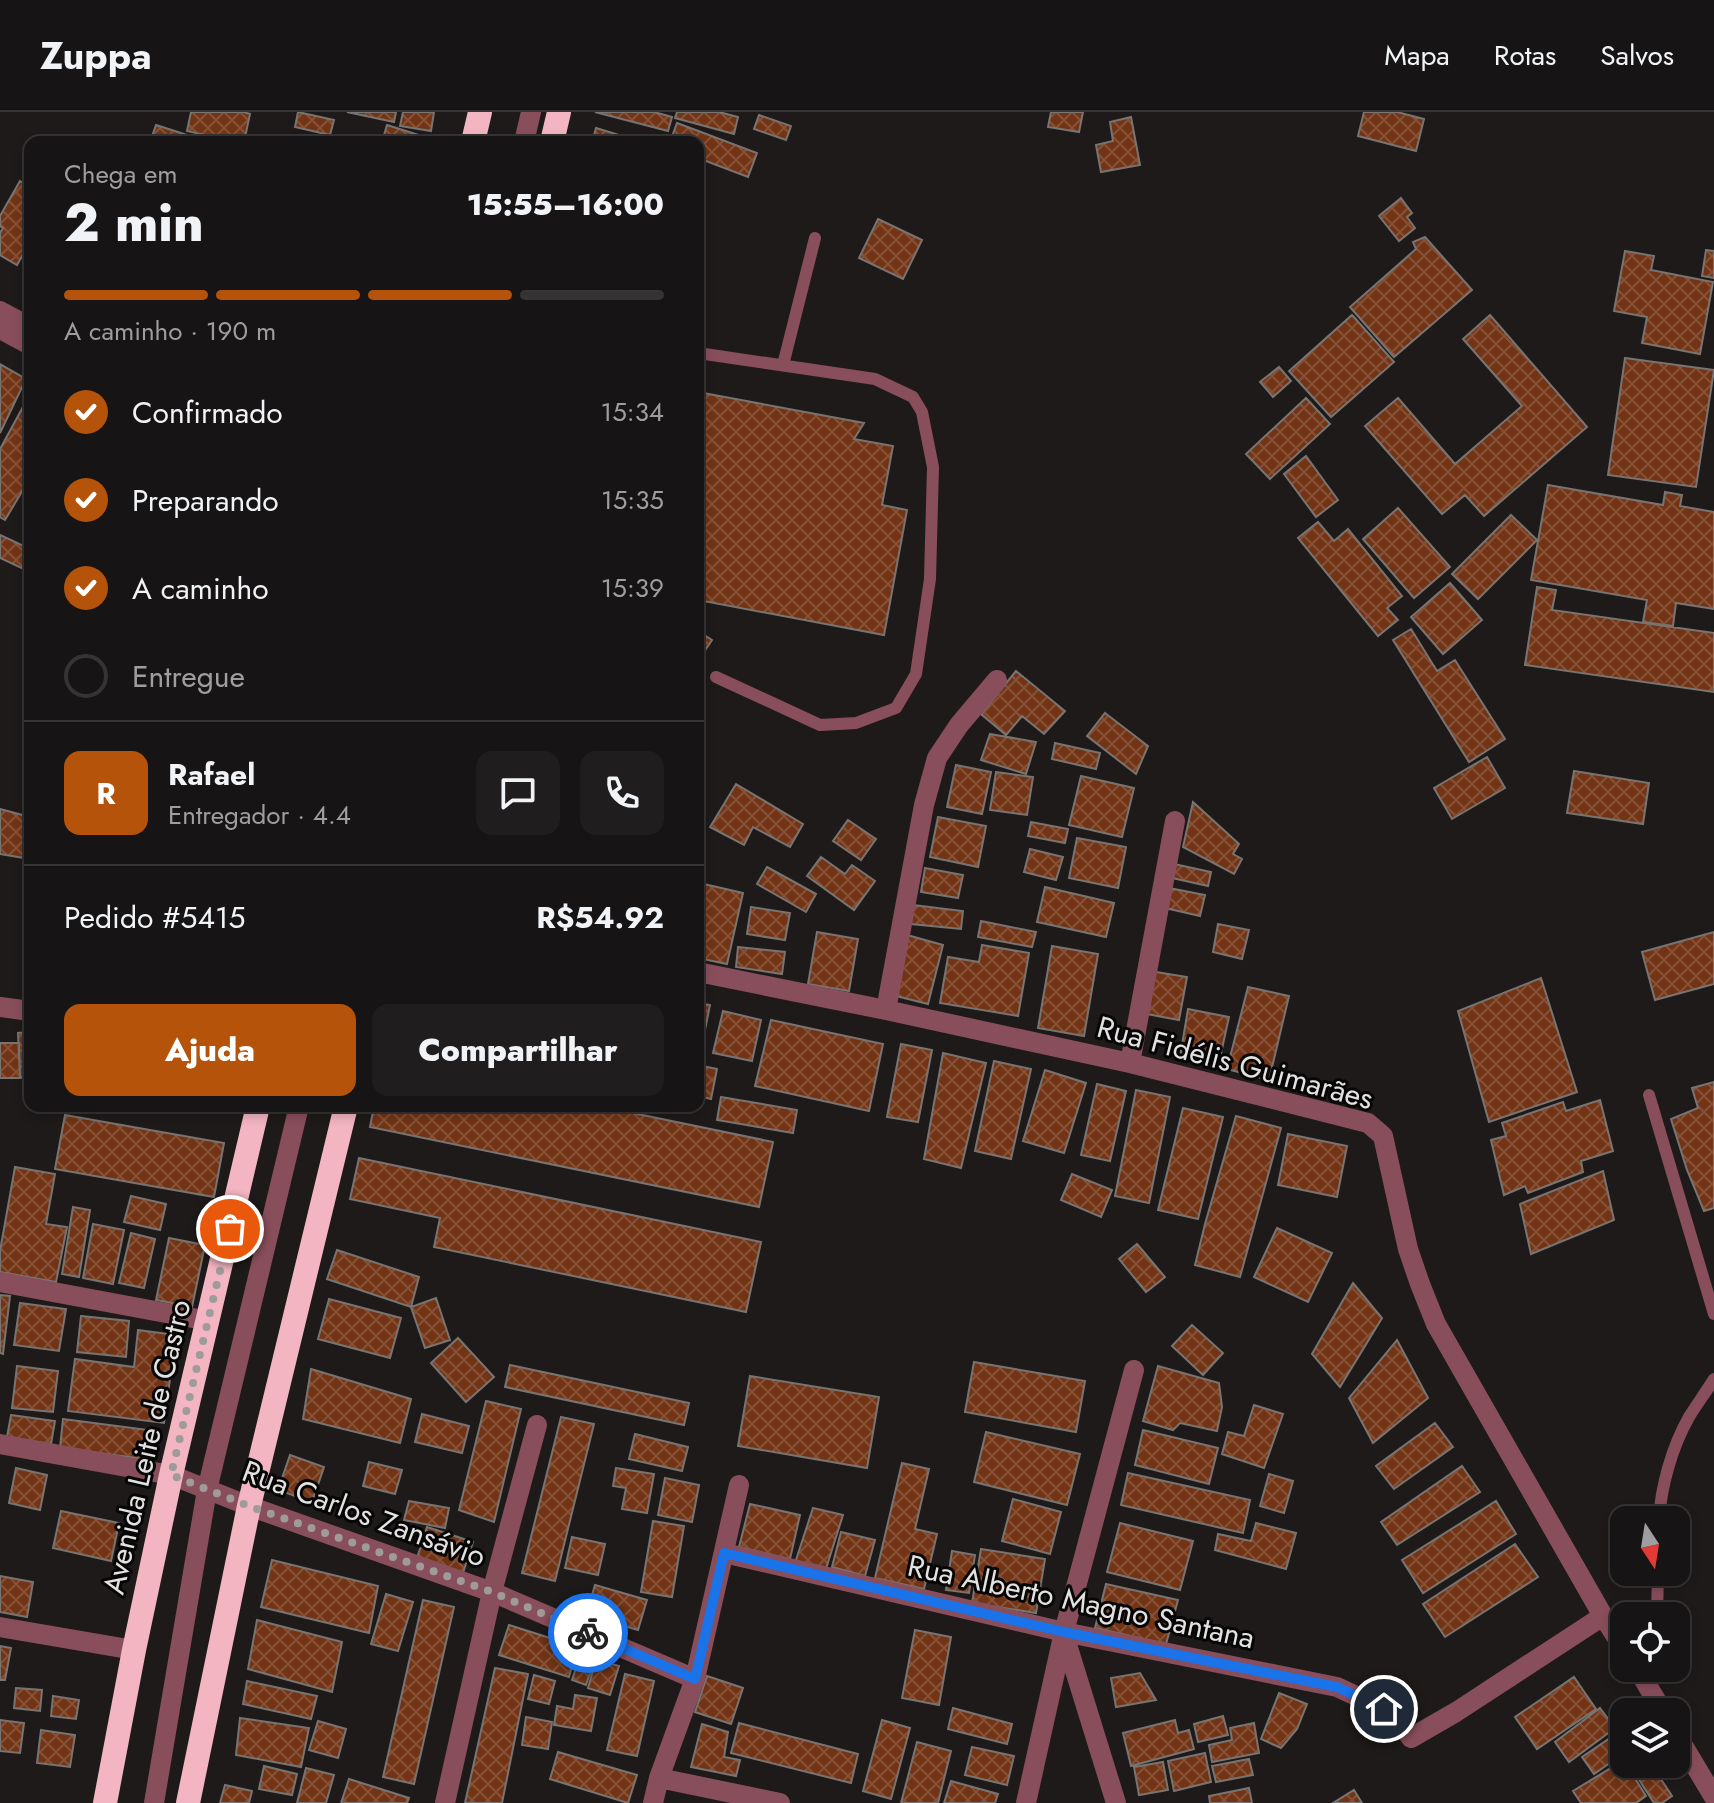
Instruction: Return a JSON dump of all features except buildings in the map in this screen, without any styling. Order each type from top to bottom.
[{"type":"highway","points":[[474,136],[480,112]]},
{"type":"highway","points":[[553,136],[559,112]]},
{"type":"highway","name":"Avenida Leite de Castro","points":[[105,1803],[171,1475],[257,1112]]},
{"type":"highway","points":[[188,1803],[249,1506],[345,1112]]},
{"type":"street","points":[[525,136],[531,112]]},
{"type":"street","points":[[0,311],[24,324]]},
{"type":"street","points":[[0,329],[24,342]]},
{"type":"street","points":[[886,1010],[924,805],[937,758],[959,725],[997,680]]},
{"type":"street","points":[[1130,1063],[1175,821]]},
{"type":"street","name":"Rua Fidélis Guimarães","points":[[704,973],[1130,1063],[1368,1123],[1383,1136],[1408,1249],[1436,1324],[1610,1627]]},
{"type":"street","points":[[0,1007],[24,1010]]},
{"type":"street","points":[[154,1803],[207,1490],[298,1112]]},
{"type":"street","points":[[0,1282],[209,1321]]},
{"type":"street","points":[[1026,1803],[1064,1632],[1134,1370]]},
{"type":"street","points":[[445,1803],[492,1592],[537,1425]]},
{"type":"street","name":"Rua Carlos Zansávio","points":[[0,1444],[171,1475],[249,1506],[492,1592],[695,1679]]},
{"type":"street","points":[[653,1803],[695,1679],[739,1485]]},
{"type":"street","name":"Rua Alberto Magno Santana","points":[[724,1553],[1064,1632],[1337,1687],[1384,1709],[1411,1738],[1603,1616]]},
{"type":"street","points":[[0,1627],[134,1650]]},
{"type":"street","points":[[1064,1632],[1116,1803]]},
{"type":"street","points":[[1690,1757],[1714,1797]]},
{"type":"street","points":[[659,1778],[780,1803]]},
{"type":"lane","points":[[783,365],[815,238]]},
{"type":"lane","points":[[704,354],[875,379],[913,397],[922,412],[933,467],[930,579],[916,674],[896,708],[856,723],[820,725],[716,677]]},
{"type":"lane","points":[[1649,1095],[1714,1314]]},
{"type":"lane","points":[[1660,1506],[1673,1453],[1688,1419],[1714,1379]]},
{"type":"way so far","points":[[230,1229],[171,1475],[249,1506],[492,1592],[588,1633]]},
{"type":"route","points":[[588,1633],[695,1679],[724,1553],[1064,1632],[1337,1687],[1384,1709]]}]
